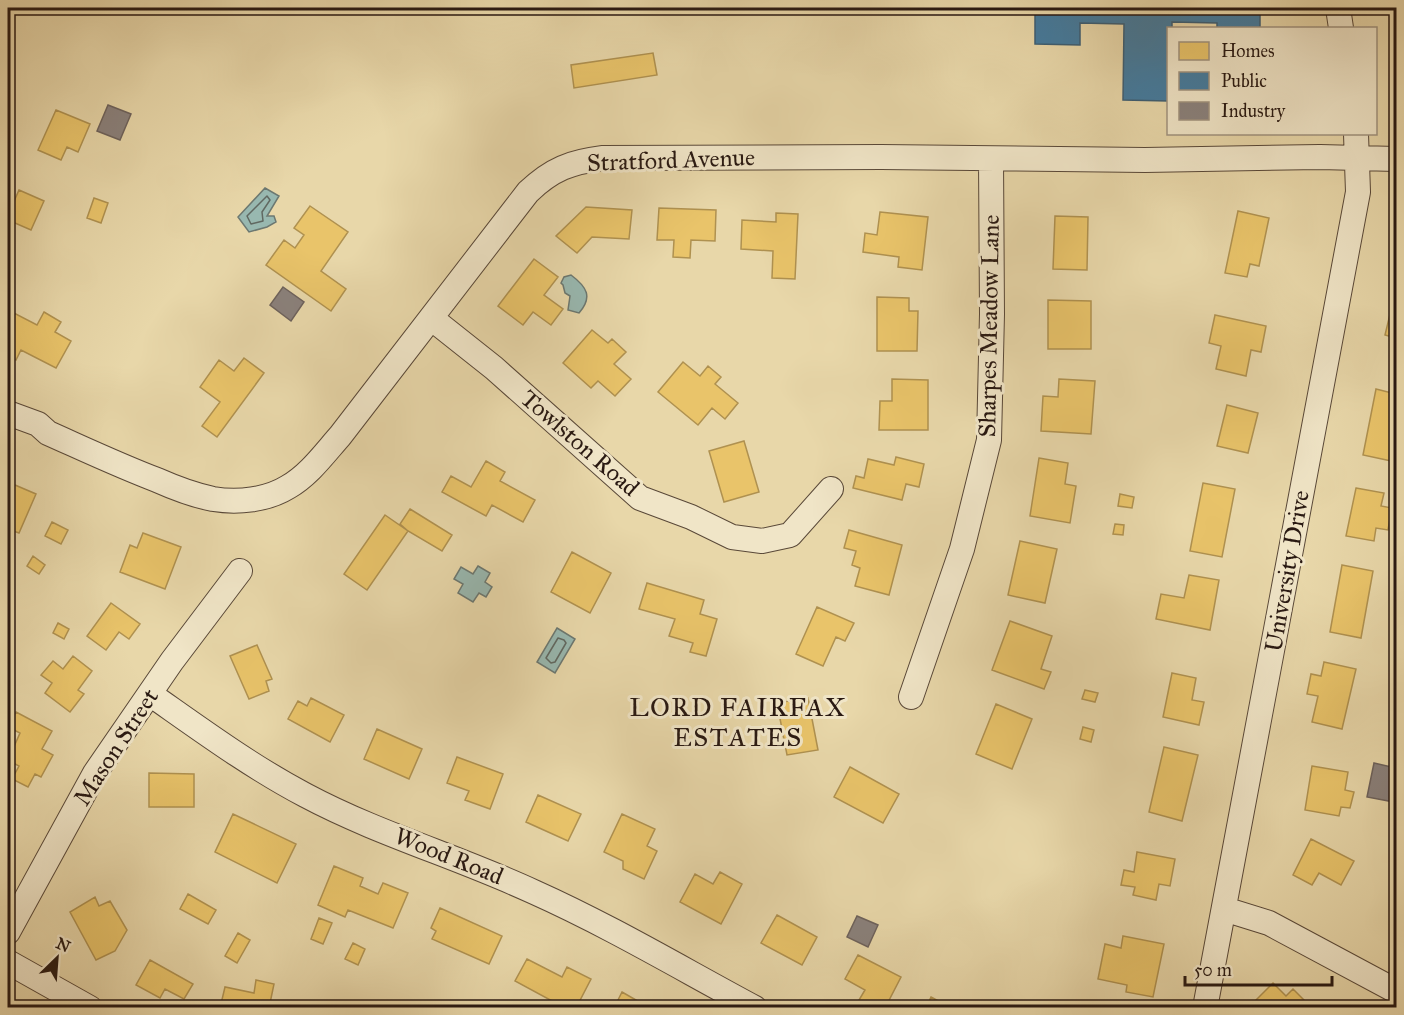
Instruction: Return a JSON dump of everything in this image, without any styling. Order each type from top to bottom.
[{"type":"street","points":[[1338,8],[1341,27]]},
{"type":"street","name":"University Drive","points":[[1205,1008],[1358,192],[1356,135]]},
{"type":"street","name":"Stratford Avenue","points":[[8,413],[38,424],[48,433],[190,494],[215,499],[244,500],[260,498],[290,486],[309,471],[340,436],[528,192],[543,178],[581,160],[603,158],[1145,160],[1320,157],[1396,159]]},
{"type":"street","name":"Sharpes Meadow Lane","points":[[911,697],[962,549],[989,440],[992,314],[991,159]]},
{"type":"street","name":"Towlston Road","points":[[431,318],[494,368],[640,498],[691,517],[732,537],[762,541],[790,536],[831,489]]},
{"type":"street","name":"Mason Street","points":[[8,932],[95,773],[240,571]]},
{"type":"street","name":"Wood Road","points":[[150,694],[249,763],[306,796],[365,823],[469,863],[536,893],[740,1004]]},
{"type":"street","points":[[1224,909],[1269,923],[1396,991]]},
{"type":"street","points":[[8,962],[90,1008]]},
{"type":"water","points":[[265,188],[279,196],[267,216],[274,216],[276,222],[249,232],[238,217]]},
{"type":"water","points":[[571,275],[584,288],[587,297],[579,313],[568,310],[570,296],[565,293],[561,283],[564,277]]},
{"type":"water","points":[[478,566],[490,573],[485,582],[492,587],[486,597],[479,593],[473,602],[458,593],[463,584],[454,579],[461,567],[473,574]]},
{"type":"water","points":[[557,628],[575,639],[555,673],[537,662]]},
{"type":"building: Homes","points":[[653,53],[657,75],[574,88],[571,65]]},
{"type":"building: Homes","points":[[56,110],[90,124],[78,152],[67,147],[61,160],[38,150]]},
{"type":"building: Homes","points":[[19,190],[44,201],[31,230],[8,220]]},
{"type":"building: Homes","points":[[94,198],[108,203],[101,223],[87,218]]},
{"type":"building: Homes","points":[[310,206],[348,232],[321,271],[346,289],[331,311],[266,265],[284,240],[295,248],[304,235],[294,228]]},
{"type":"building: Homes","points":[[586,207],[632,210],[629,239],[592,237],[577,253],[556,236]]},
{"type":"building: Homes","points":[[659,208],[716,210],[715,241],[691,240],[690,258],[673,257],[674,240],[657,240]]},
{"type":"building: Homes","points":[[1238,211],[1269,218],[1259,266],[1250,264],[1247,277],[1225,273]]},
{"type":"building: Homes","points":[[880,212],[928,217],[922,270],[898,267],[899,257],[863,252],[865,233],[877,235]]},
{"type":"building: Homes","points":[[776,213],[798,214],[795,279],[772,278],[773,251],[741,249],[742,220],[776,222]]},
{"type":"building: Homes","points":[[1055,216],[1088,217],[1087,270],[1053,269]]},
{"type":"building: Homes","points":[[534,259],[558,277],[544,295],[563,309],[551,325],[533,312],[523,325],[498,306]]},
{"type":"building: Homes","points":[[877,297],[909,298],[909,311],[918,311],[917,351],[877,351]]},
{"type":"building: Homes","points":[[1048,300],[1091,301],[1091,349],[1048,349]]},
{"type":"building: Homes","points":[[1391,310],[1396,312],[1396,338],[1385,335]]},
{"type":"building: Homes","points":[[44,312],[61,322],[55,332],[71,341],[56,368],[21,350],[16,360],[8,356],[8,326],[14,313],[37,325]]},
{"type":"building: Homes","points":[[1215,315],[1266,326],[1261,352],[1251,350],[1246,376],[1216,369],[1221,346],[1209,343]]},
{"type":"building: Homes","points":[[592,330],[608,343],[612,339],[626,352],[614,364],[631,379],[615,396],[598,381],[591,388],[563,363]]},
{"type":"building: Homes","points":[[244,358],[264,373],[217,437],[202,426],[220,402],[200,387],[219,360],[234,371]]},
{"type":"building: Homes","points":[[683,362],[700,376],[708,366],[721,377],[715,384],[738,403],[725,419],[712,408],[698,425],[658,392]]},
{"type":"building: Homes","points":[[892,379],[928,380],[928,430],[879,430],[880,401],[892,401]]},
{"type":"building: Homes","points":[[1059,379],[1095,381],[1091,434],[1041,431],[1043,396],[1058,397]]},
{"type":"building: Homes","points":[[1376,389],[1396,394],[1396,462],[1363,455]]},
{"type":"building: Homes","points":[[1227,405],[1258,413],[1248,453],[1217,446]]},
{"type":"building: Homes","points":[[744,441],[759,492],[724,502],[709,451]]},
{"type":"building: Homes","points":[[896,457],[924,464],[919,487],[906,484],[902,500],[853,488],[856,476],[864,478],[868,459],[894,465]]},
{"type":"building: Homes","points":[[1039,458],[1068,463],[1065,484],[1076,486],[1070,523],[1030,516]]},
{"type":"building: Homes","points":[[486,461],[505,472],[500,481],[535,500],[523,522],[492,505],[486,516],[442,492],[451,476],[471,487]]},
{"type":"building: Homes","points":[[8,482],[36,494],[19,533],[8,529]]},
{"type":"building: Homes","points":[[1203,483],[1235,489],[1222,557],[1190,551]]},
{"type":"building: Homes","points":[[1356,488],[1384,493],[1381,506],[1392,508],[1388,530],[1376,528],[1374,541],[1346,536]]},
{"type":"building: Homes","points":[[1120,494],[1134,497],[1132,508],[1118,506]]},
{"type":"building: Homes","points":[[410,509],[452,535],[442,551],[400,524]]},
{"type":"building: Homes","points":[[385,515],[408,531],[367,590],[344,574]]},
{"type":"building: Homes","points":[[52,522],[68,530],[61,544],[45,536]]},
{"type":"building: Homes","points":[[1115,524],[1124,525],[1123,535],[1113,534]]},
{"type":"building: Homes","points":[[849,530],[902,545],[889,595],[855,586],[860,568],[852,565],[856,551],[844,548]]},
{"type":"building: Homes","points":[[143,533],[181,547],[165,589],[120,572],[130,545],[137,548]]},
{"type":"building: Homes","points":[[1020,541],[1057,549],[1045,603],[1008,595]]},
{"type":"building: Homes","points":[[572,552],[611,573],[590,613],[551,592]]},
{"type":"building: Homes","points":[[33,556],[45,565],[39,574],[27,566]]},
{"type":"building: Homes","points":[[1342,565],[1373,571],[1361,638],[1330,632]]},
{"type":"building: Homes","points":[[1189,575],[1219,580],[1210,630],[1156,619],[1161,594],[1184,598]]},
{"type":"building: Homes","points":[[647,583],[704,600],[700,614],[717,619],[706,656],[690,652],[693,643],[669,636],[675,619],[639,609]]},
{"type":"building: Homes","points":[[111,603],[140,624],[129,639],[119,632],[106,650],[87,636]]},
{"type":"building: Homes","points":[[817,607],[854,623],[845,641],[836,637],[823,666],[796,654]]},
{"type":"building: Homes","points":[[1010,621],[1052,636],[1041,669],[1051,672],[1044,689],[992,670]]},
{"type":"building: Homes","points":[[58,623],[69,629],[64,639],[53,633]]},
{"type":"building: Homes","points":[[257,645],[272,679],[266,681],[269,691],[249,699],[230,656]]},
{"type":"building: Homes","points":[[73,656],[92,671],[78,690],[84,694],[70,712],[45,693],[52,683],[41,675],[53,661],[63,669]]},
{"type":"building: Homes","points":[[1324,662],[1356,669],[1342,729],[1312,722],[1318,696],[1307,694],[1311,674],[1321,676]]},
{"type":"building: Homes","points":[[1172,673],[1196,678],[1192,700],[1204,702],[1199,725],[1163,717]]},
{"type":"building: Homes","points":[[1085,690],[1098,693],[1095,702],[1082,699]]},
{"type":"building: Homes","points":[[311,698],[344,715],[330,742],[288,719],[298,701],[307,706]]},
{"type":"building: Homes","points":[[808,698],[818,750],[787,755],[777,703]]},
{"type":"building: Homes","points":[[996,704],[1032,719],[1012,769],[976,754]]},
{"type":"building: Homes","points":[[16,712],[52,731],[42,749],[53,755],[41,777],[35,774],[28,787],[12,779],[19,766],[8,760],[20,733],[8,727]]},
{"type":"building: Homes","points":[[1083,727],[1094,730],[1091,742],[1080,739]]},
{"type":"building: Homes","points":[[377,729],[422,749],[409,779],[364,759]]},
{"type":"building: Homes","points":[[1164,747],[1198,755],[1182,821],[1149,812]]},
{"type":"building: Homes","points":[[457,757],[503,774],[490,809],[465,800],[469,791],[447,783]]},
{"type":"building: Homes","points":[[1312,766],[1348,772],[1345,790],[1354,792],[1350,808],[1341,807],[1339,816],[1305,810]]},
{"type":"building: Homes","points":[[850,767],[899,794],[883,823],[834,797]]},
{"type":"building: Homes","points":[[149,773],[194,774],[194,807],[149,807]]},
{"type":"building: Homes","points":[[538,795],[581,814],[568,841],[526,822]]},
{"type":"building: Homes","points":[[233,814],[296,844],[277,883],[215,852]]},
{"type":"building: Homes","points":[[622,814],[655,829],[647,846],[657,851],[644,879],[623,869],[623,861],[604,852]]},
{"type":"building: Homes","points":[[1311,839],[1354,861],[1341,885],[1319,873],[1312,885],[1293,875]]},
{"type":"building: Homes","points":[[1137,852],[1175,859],[1170,886],[1159,884],[1156,900],[1133,895],[1135,887],[1121,885],[1124,870],[1134,872]]},
{"type":"building: Homes","points":[[334,866],[363,878],[360,886],[378,894],[383,883],[408,893],[393,928],[348,910],[345,917],[318,905]]},
{"type":"building: Homes","points":[[720,872],[742,884],[721,924],[680,902],[695,874],[713,884]]},
{"type":"building: Homes","points":[[188,894],[216,910],[208,924],[180,909]]},
{"type":"building: Homes","points":[[95,897],[99,906],[110,901],[127,930],[115,951],[96,960],[70,912]]},
{"type":"building: Homes","points":[[440,908],[502,936],[489,964],[432,939],[436,931],[431,928]]},
{"type":"building: Homes","points":[[777,915],[817,937],[802,965],[761,943]]},
{"type":"building: Homes","points":[[319,918],[332,923],[323,944],[311,939]]},
{"type":"building: Homes","points":[[238,933],[250,940],[237,963],[225,956]]},
{"type":"building: Homes","points":[[1123,936],[1164,944],[1153,997],[1126,992],[1127,985],[1098,979],[1105,944],[1121,948]]},
{"type":"building: Homes","points":[[353,943],[365,949],[358,965],[345,959]]},
{"type":"building: Homes","points":[[858,955],[901,977],[885,1008],[874,1008],[859,1000],[865,990],[845,979]]},
{"type":"building: Homes","points":[[527,959],[562,977],[567,967],[591,979],[576,1008],[565,1008],[515,981]]},
{"type":"building: Homes","points":[[150,960],[193,984],[184,999],[165,989],[160,998],[136,985]]},
{"type":"building: Homes","points":[[256,980],[274,984],[269,1008],[220,1008],[225,987],[254,993]]},
{"type":"building: Homes","points":[[1273,983],[1286,996],[1293,989],[1312,1008],[1261,1008],[1255,1001]]},
{"type":"building: Homes","points":[[622,992],[650,1008],[614,1008]]},
{"type":"building: Homes","points":[[931,997],[951,1008],[926,1008]]},
{"type":"building: Public","points":[[1011,8],[1260,8],[1260,27],[1217,27],[1217,23],[1172,22],[1172,27],[1167,27],[1167,101],[1123,100],[1124,24],[1080,23],[1080,45],[1035,44],[1035,9]]},
{"type":"building: Industry","points":[[108,105],[131,114],[120,140],[97,131]]},
{"type":"building: Industry","points":[[283,287],[304,302],[291,321],[270,305]]},
{"type":"building: Industry","points":[[1374,763],[1396,768],[1394,802],[1367,797]]},
{"type":"building: Industry","points":[[857,916],[878,925],[868,947],[847,937]]},
{"type":"district","name":"LORD FAIRFAX ESTATES","points":[[738,722]]}]
